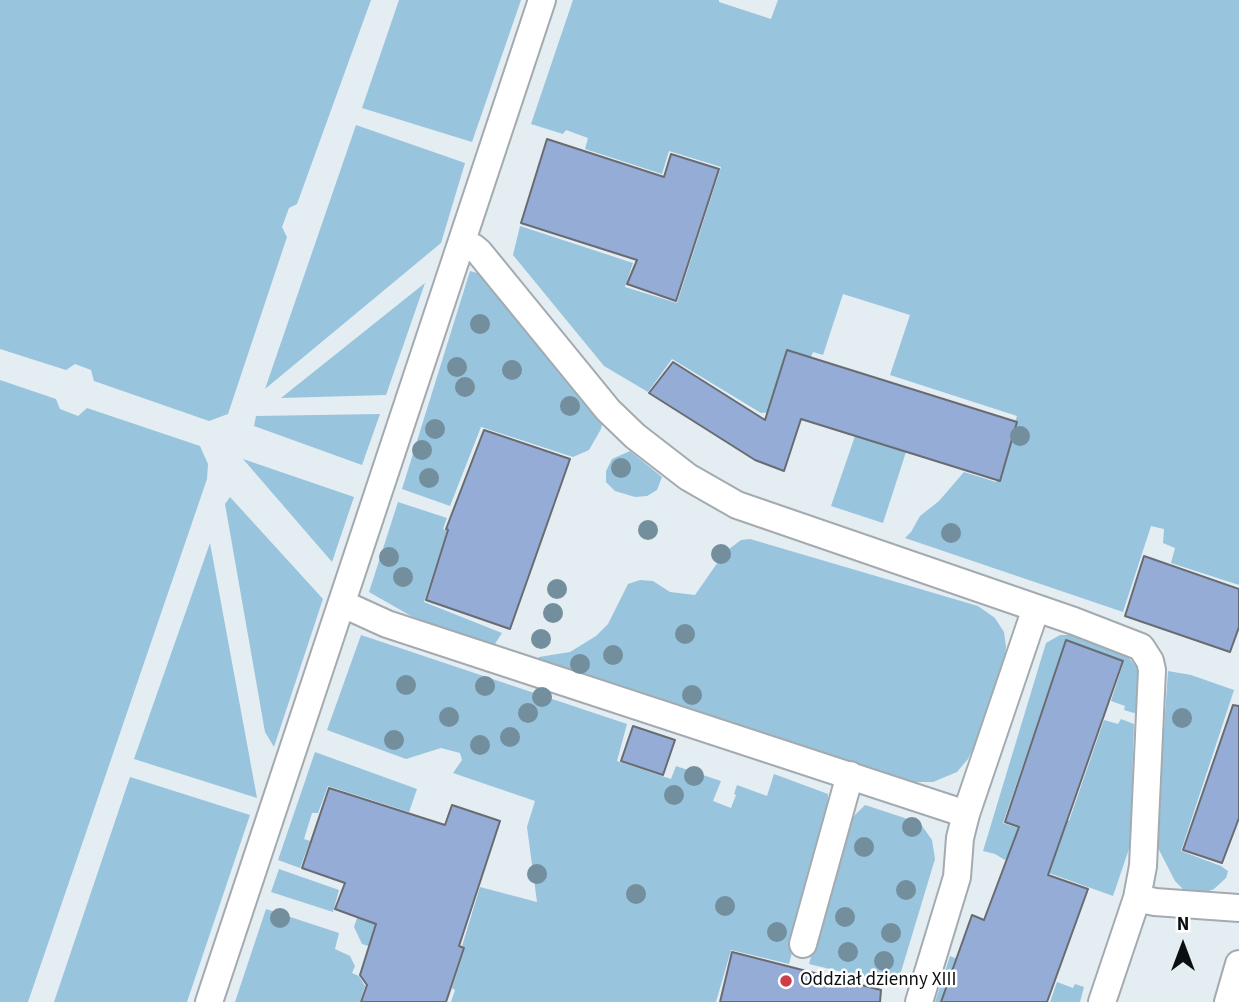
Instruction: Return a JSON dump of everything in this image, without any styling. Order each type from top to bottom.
[{"type":"lane","points":[[209,1002],[542,0]]},
{"type":"lane","points":[[461,244],[479,251],[608,410],[635,436],[688,477],[746,508],[1141,647],[1150,661],[1152,680],[1143,866],[1138,898],[1102,1002]]},
{"type":"lane","points":[[343,604],[387,624],[966,814]]},
{"type":"lane","points":[[919,1002],[957,877],[960,838],[966,814],[1036,608]]},
{"type":"lane","points":[[803,944],[850,775]]},
{"type":"lane","points":[[1138,898],[1155,902],[1239,908]]},
{"type":"lane","points":[[1228,1002],[1239,964]]},
{"type":"shaded area","points":[[0,0],[371,0],[297,204],[289,208],[282,227],[287,237],[228,414],[209,421],[94,381],[91,370],[75,364],[66,370],[0,349]]},
{"type":"shaded area","points":[[399,0],[521,0],[472,142],[362,108]]},
{"type":"shaded area","points":[[573,0],[719,0],[771,19],[778,0],[1239,0],[1239,585],[1171,563],[1175,548],[1163,543],[1164,529],[1151,526],[1123,612],[905,538],[920,516],[939,501],[964,472],[996,482],[1017,416],[890,375],[910,315],[843,294],[823,355],[813,352],[790,410],[761,413],[672,359],[648,392],[604,366],[513,255],[520,226],[633,263],[625,287],[677,303],[721,167],[669,151],[662,174],[585,149],[588,138],[566,130],[563,134],[531,124]]},
{"type":"shaded area","points":[[356,125],[465,163],[441,243],[265,389]]},
{"type":"shaded area","points":[[470,271],[481,274],[602,424],[589,450],[573,457],[481,427],[450,506],[402,489]]},
{"type":"shaded area","points":[[425,283],[386,395],[281,398]]},
{"type":"shaded area","points":[[0,380],[56,399],[60,409],[78,416],[87,408],[200,446],[208,464],[207,479],[28,1002],[0,1002]]},
{"type":"shaded area","points":[[380,414],[362,465],[254,426],[256,416]]},
{"type":"shaded area","points":[[855,436],[906,452],[883,523],[831,506]]},
{"type":"shaded area","points":[[630,451],[662,477],[657,490],[647,496],[635,497],[615,491],[606,482],[606,471],[612,459]]},
{"type":"shaded area","points":[[243,459],[354,497],[332,562]]},
{"type":"shaded area","points":[[230,497],[323,599],[274,747],[265,732],[225,504]]},
{"type":"shaded area","points":[[398,502],[447,518],[443,529],[447,531],[424,602],[502,633],[493,647],[432,628],[369,592]]},
{"type":"shaded area","points":[[750,539],[978,606],[995,618],[1004,632],[1004,666],[978,738],[968,759],[957,772],[933,782],[898,779],[537,662],[539,657],[570,652],[596,636],[608,624],[628,584],[640,580],[653,581],[670,592],[695,595],[725,552],[741,540]]},
{"type":"shaded area","points":[[210,543],[257,798],[134,759]]},
{"type":"shaded area","points":[[361,635],[627,724],[617,761],[671,779],[676,766],[721,781],[713,801],[731,808],[737,785],[767,796],[774,774],[828,794],[827,820],[789,964],[731,950],[716,1002],[451,1002],[455,990],[452,988],[465,948],[462,946],[480,887],[537,902],[527,827],[535,801],[453,773],[462,760],[460,753],[441,748],[406,759],[327,730]]},
{"type":"shaded area","points":[[1060,635],[1070,635],[1115,650],[1130,659],[1141,672],[1141,715],[1124,710],[1125,706],[1111,701],[1124,661],[1066,640],[1003,823],[1048,838],[1056,817],[1069,821],[1104,720],[1118,724],[1121,719],[1134,724],[1130,846],[1113,896],[983,851],[1046,643]]},
{"type":"shaded area","points":[[1168,671],[1191,675],[1234,690],[1181,851],[1228,871],[1226,878],[1214,889],[1204,893],[1186,892],[1175,881],[1158,848]]},
{"type":"shaded area","points":[[315,752],[417,789],[409,812],[328,786],[318,813],[312,813],[304,839],[310,841],[300,868],[278,860]]},
{"type":"shaded area","points":[[130,777],[250,815],[187,1002],[54,1002]]},
{"type":"shaded area","points":[[865,805],[920,823],[932,840],[935,859],[897,985],[809,964],[847,823]]},
{"type":"shaded area","points":[[279,869],[339,890],[333,912],[271,892]]},
{"type":"shaded area","points":[[366,892],[395,902],[378,949],[362,944],[354,927]]},
{"type":"shaded area","points":[[266,909],[339,933],[335,949],[350,956],[355,966],[352,973],[359,976],[365,986],[360,1002],[235,1002]]},
{"type":"shaded area","points":[[950,956],[968,963],[953,1002],[935,1002]]},
{"type":"shaded area","points":[[1057,982],[1073,988],[1075,984],[1084,987],[1080,1002],[1050,1002]]},
{"type":"building","points":[[547,139],[664,177],[671,154],[719,169],[676,301],[627,284],[637,260],[521,223]]},
{"type":"building","points":[[787,350],[1017,422],[1000,481],[801,419],[784,471],[755,460],[649,393],[673,362],[765,420]]},
{"type":"building","points":[[484,430],[570,459],[510,629],[426,600],[448,530],[446,529]]},
{"type":"building","points":[[1144,556],[1239,589],[1239,627],[1230,652],[1125,616]]},
{"type":"building","points":[[1066,640],[1123,661],[1048,875],[1088,889],[1047,1002],[941,1002],[972,915],[984,920],[1019,827],[1005,822]]},
{"type":"building","points":[[1233,705],[1239,706],[1239,818],[1222,863],[1183,850]]},
{"type":"building","points":[[633,726],[675,740],[663,775],[621,761]]},
{"type":"building","points":[[329,788],[445,825],[452,805],[500,821],[459,946],[464,948],[446,1002],[361,1002],[367,985],[360,975],[376,924],[335,909],[345,883],[302,868]]},
{"type":"building","name":"Oddział dzienny XIII","points":[[732,952],[881,990],[880,1002],[720,1002]]},
{"type":"place","name":"Oddział dzienny XIII","points":[[786,981]]}]
